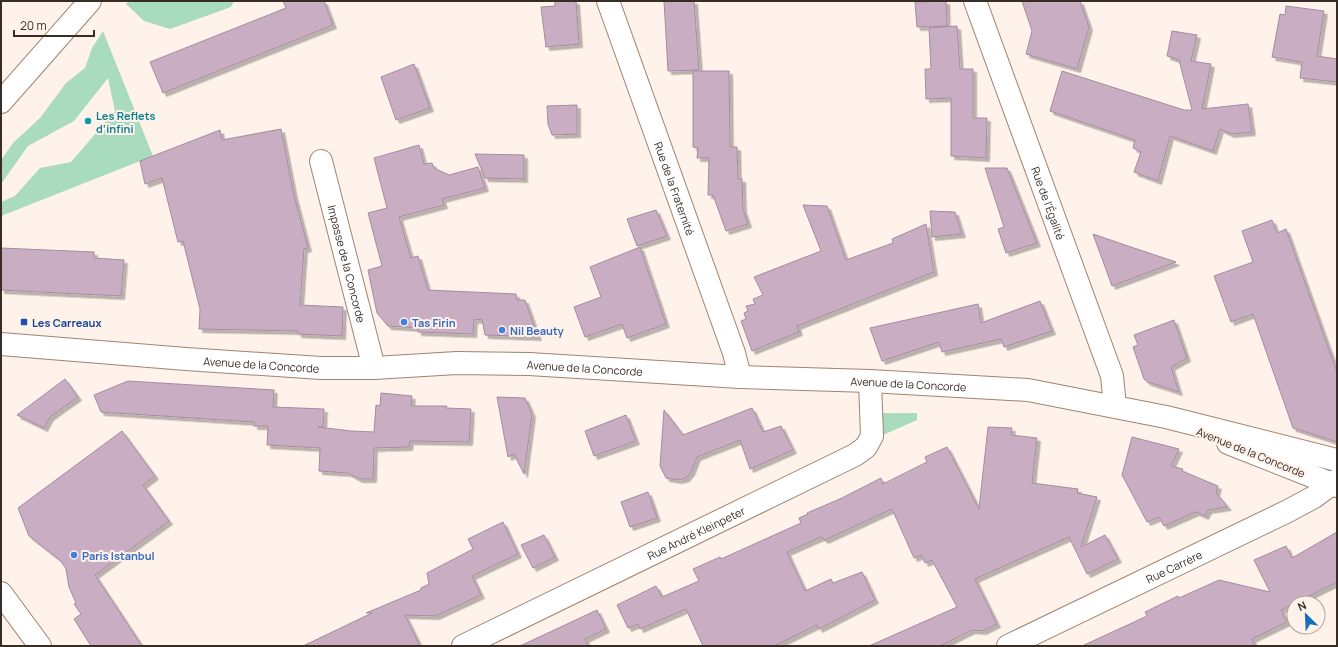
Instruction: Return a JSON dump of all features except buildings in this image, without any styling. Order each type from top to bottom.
[{"type":"street","points":[[1,102],[90,1]]},
{"type":"street","name":"Rue de la Fraternité","points":[[608,1],[731,345],[740,377]]},
{"type":"street","name":"Rue de l'Égalité","points":[[975,1],[1112,376],[1114,406]]},
{"type":"street","name":"Impasse de la Concorde","points":[[321,161],[374,368]]},
{"type":"street","name":"Avenue de la Concorde","points":[[1,344],[322,368],[374,368],[457,363],[529,364],[740,377],[870,381],[1028,390],[1166,417],[1337,460]]},
{"type":"street","name":"Rue André Kleinpeter","points":[[463,646],[855,455],[866,447],[872,436],[870,381]]},
{"type":"street","name":"Avenue de la Concorde","points":[[1166,417],[1281,465],[1335,483]]},
{"type":"street","name":"Rue Carrère","points":[[1008,646],[1288,511],[1314,497],[1335,483]]},
{"type":"street","points":[[1,593],[40,646]]},
{"type":"green space","points":[[129,1],[234,1],[231,7],[170,29],[144,21],[126,4]]},
{"type":"green space","points":[[103,31],[153,156],[1,216],[1,202],[15,196],[40,168],[71,162],[115,111],[108,78],[74,121],[28,146],[1,184],[1,160],[13,143],[40,118],[66,83],[85,68],[92,48]]},
{"type":"green space","points":[[883,413],[917,413],[917,420],[883,435]]},
{"type":"place","name":"Les Reflets d’infini","points":[[88,121]]},
{"type":"place","name":"Les Carreaux","points":[[24,322]]},
{"type":"place","name":"Tas Firin","points":[[404,322]]},
{"type":"place","name":"Nil Beauty","points":[[502,330]]},
{"type":"place","name":"Paris Istanbul","points":[[74,555]]}]
